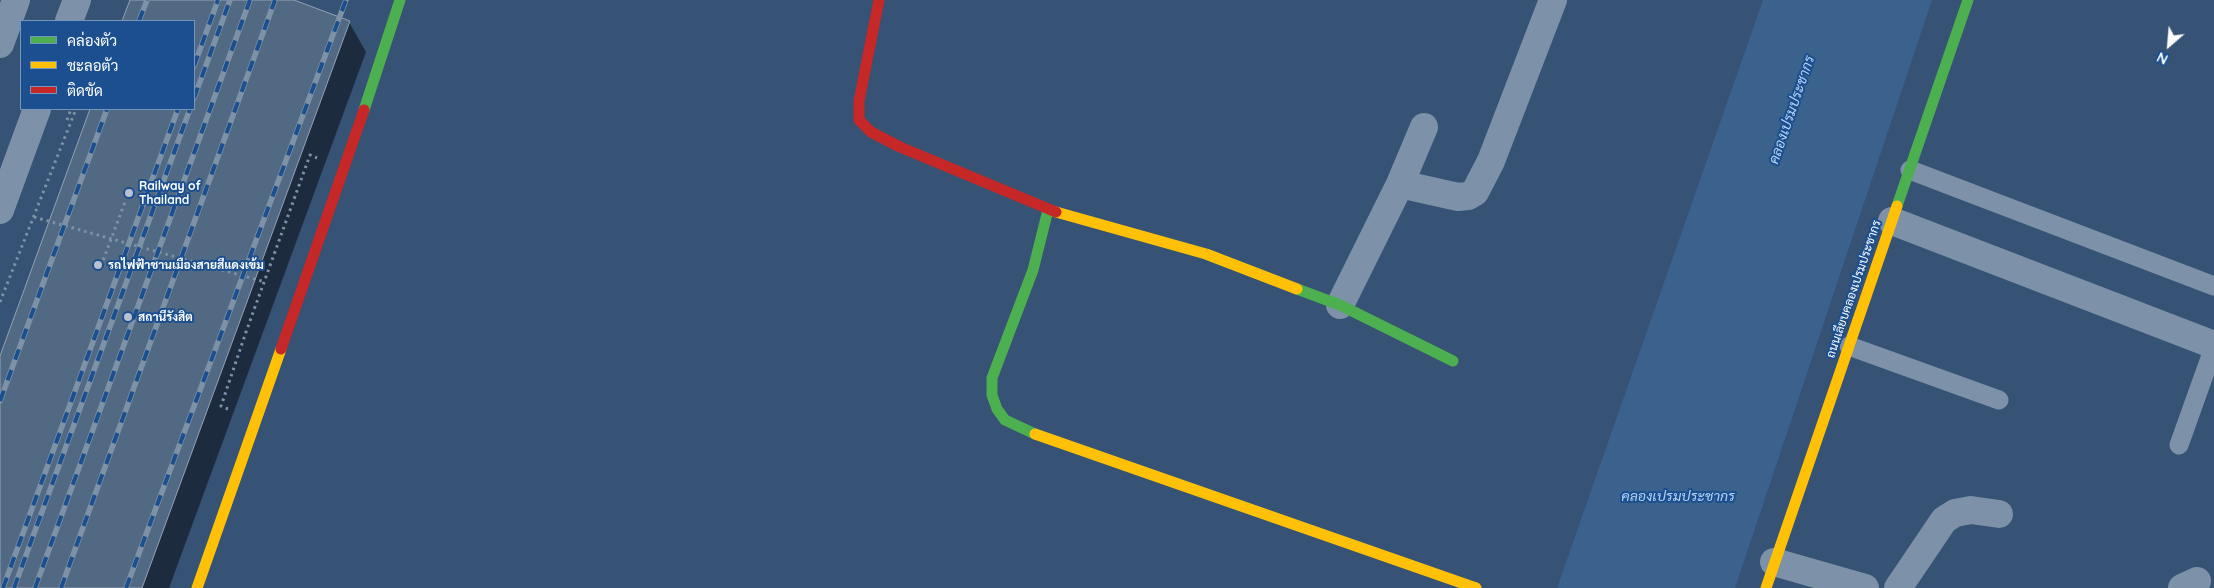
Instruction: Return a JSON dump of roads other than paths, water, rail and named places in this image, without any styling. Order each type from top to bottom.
[{"type":"street","points":[[0,44],[16,0]]},
{"type":"street","points":[[69,20],[77,0]]},
{"type":"street","points":[[197,588],[345,168],[400,0]]},
{"type":"street","points":[[879,0],[859,101],[859,120],[871,132],[900,147],[1048,210],[1206,254],[1340,305],[1453,361]]},
{"type":"street","points":[[1400,184],[1458,197],[1468,196],[1475,192],[1491,161],[1554,0]]},
{"type":"street","name":"ถนนเลียบคลองเปรมประชากร","points":[[1766,588],[1968,0]]},
{"type":"street","points":[[0,210],[37,110]]},
{"type":"street","points":[[1340,305],[1400,184],[1424,127]]},
{"type":"street","points":[[1048,210],[1033,270],[992,378],[992,394],[997,409],[1005,420],[1020,429],[1476,588]]},
{"type":"street","points":[[1892,222],[2214,346]]},
{"type":"street","points":[[1898,588],[1944,520],[1955,513],[1971,510],[1999,514]]},
{"type":"street","points":[[1774,562],[1865,588]]},
{"type":"lane","points":[[1910,170],[2214,286]]},
{"type":"lane","points":[[1849,346],[1999,400]]},
{"type":"lane","points":[[2179,445],[2214,346]]},
{"type":"water","name":"คลองเปรมประชากร","points":[[1763,0],[1932,0],[1735,588],[1557,588]]},
{"type":"railway","points":[[139,20],[147,0]]},
{"type":"railway","points":[[195,63],[218,0]]},
{"type":"railway","points":[[195,95],[230,0]]},
{"type":"railway","points":[[35,588],[250,0]]},
{"type":"railway","points":[[61,588],[275,0]]},
{"type":"railway","points":[[126,588],[346,0]]},
{"type":"railway","points":[[0,401],[107,110]]},
{"type":"railway","points":[[3,588],[178,110]]},
{"type":"railway","points":[[14,588],[190,110]]},
{"type":"place","name":"Railway of Thailand","points":[[129,193]]},
{"type":"place","name":"รถไฟฟ้าชานเมืองสายสีแดงเข้ม","points":[[98,265]]},
{"type":"place","name":"สถานีรังสิต","points":[[128,317]]}]
